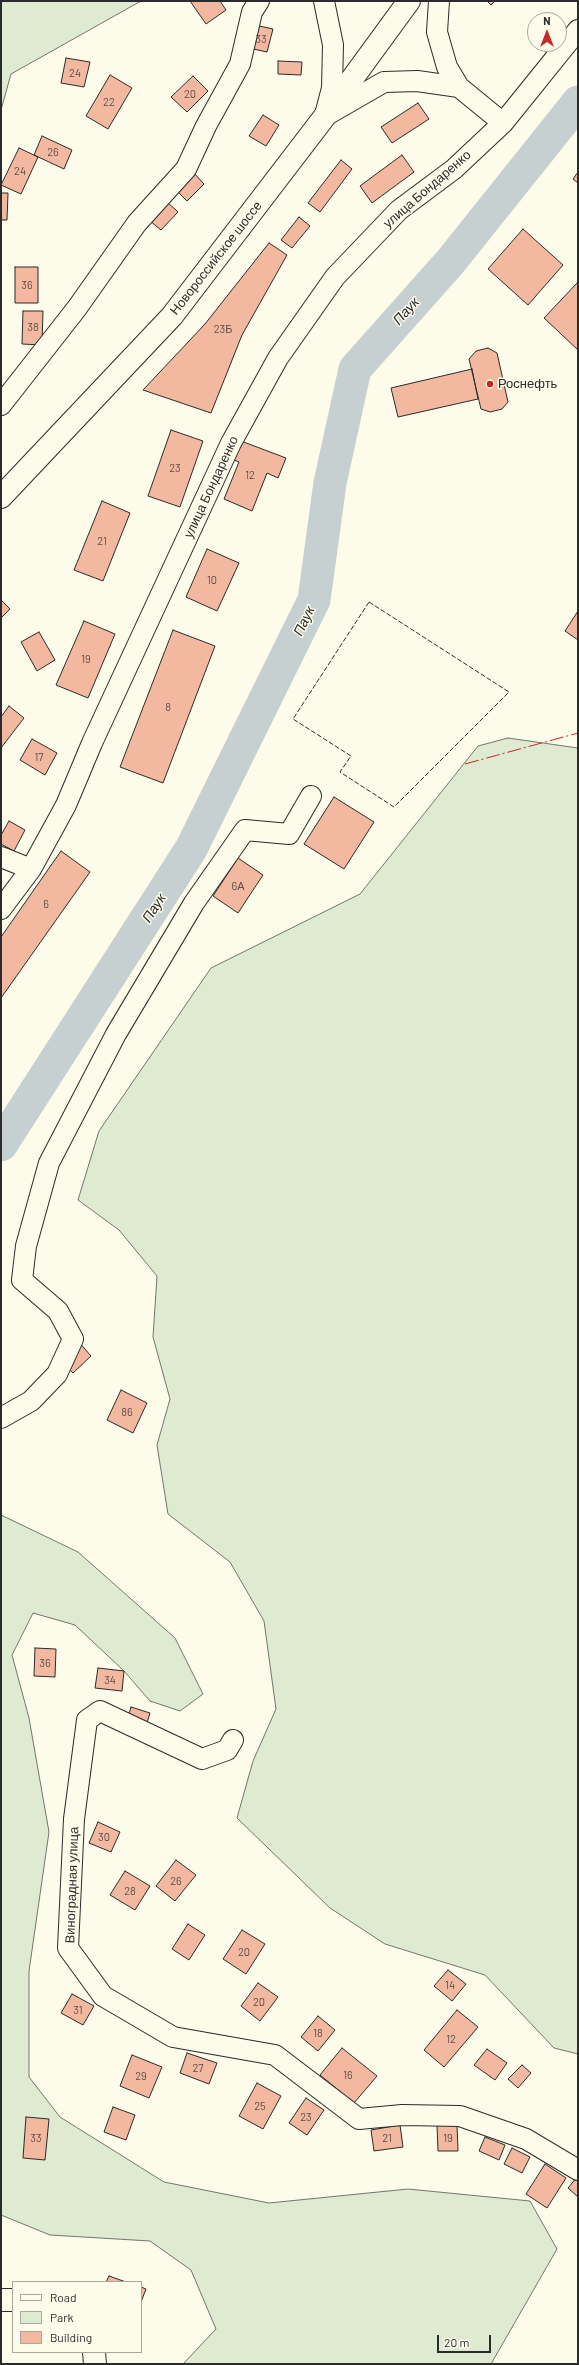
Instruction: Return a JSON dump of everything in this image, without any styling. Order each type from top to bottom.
[{"type":"main road","name":"Новороссийское шоссе","points":[[1,497],[172,316],[325,116],[409,1]]},
{"type":"main road","points":[[1,2300],[12,2300]]},
{"type":"main road","points":[[94,2353],[95,2364]]},
{"type":"street","points":[[1,405],[77,308],[137,223],[186,169],[206,126],[240,64],[252,12],[259,1]]},
{"type":"street","points":[[324,1],[333,46],[332,88],[325,116]]},
{"type":"street","points":[[439,1],[437,32],[447,67],[459,88],[503,123]]},
{"type":"street","name":"улица Бондаренко","points":[[1,910],[31,868],[66,805],[92,743],[231,443],[278,358],[335,277],[399,210],[454,168],[503,123],[578,30]]},
{"type":"street","points":[[325,116],[384,82],[417,81],[459,88]]},
{"type":"street","points":[[1,1418],[31,1401],[57,1374],[73,1339],[58,1311],[22,1280],[26,1246],[49,1163],[116,1034],[194,903],[245,830],[289,834],[311,796]]},
{"type":"street","points":[[1,858],[31,868]]},
{"type":"street","name":"Виноградная улица","points":[[233,1740],[227,1750],[202,1759],[100,1711],[87,1720],[74,1819],[68,1948],[104,1996],[173,2037],[275,2055],[359,2119],[402,2115],[460,2116],[526,2139],[578,2170]]},
{"type":"green space","points":[[1,1],[141,1],[11,74],[1,110]]},
{"type":"green space","points":[[508,738],[578,748],[578,2054],[554,2048],[485,1975],[385,1944],[330,1908],[237,1818],[253,1761],[276,1709],[264,1621],[230,1562],[168,1514],[157,1445],[170,1399],[153,1337],[157,1276],[119,1230],[78,1200],[99,1131],[211,968],[360,894],[478,746]]},
{"type":"green space","points":[[1,1515],[78,1552],[175,1638],[203,1694],[180,1711],[150,1701],[124,1671],[75,1625],[33,1613],[12,1655],[29,1718],[49,1832],[29,1971],[29,2077],[60,2117],[164,2182],[269,2203],[408,2189],[530,2201],[557,2249],[491,2364],[183,2364],[216,2329],[191,2270],[150,2241],[50,2235],[1,2215]]},
{"type":"building","points":[[190,1],[220,1],[226,10],[206,24]]},
{"type":"building","points":[[487,1],[495,1],[491,5]]},
{"type":"building","points":[[255,25],[273,29],[267,52],[249,48]]},
{"type":"building","points":[[66,58],[90,62],[84,87],[61,83]]},
{"type":"building","points":[[278,61],[302,62],[301,75],[278,74]]},
{"type":"building","points":[[110,75],[132,88],[108,129],[86,116]]},
{"type":"building","points":[[193,76],[208,91],[187,112],[171,97]]},
{"type":"building","points":[[418,103],[429,119],[392,143],[381,127]]},
{"type":"building","points":[[263,115],[279,125],[266,146],[249,136]]},
{"type":"building","points":[[42,136],[72,150],[64,169],[34,155]]},
{"type":"building","points":[[19,148],[38,157],[21,194],[1,185]]},
{"type":"building","points":[[402,155],[414,172],[372,203],[360,186]]},
{"type":"building","points":[[341,160],[352,169],[320,212],[308,203]]},
{"type":"building","points":[[193,172],[204,184],[187,201],[175,189]]},
{"type":"building","points":[[578,172],[578,183],[573,179]]},
{"type":"building","points":[[1,193],[8,193],[7,220],[1,220]]},
{"type":"building","points":[[166,201],[178,212],[161,230],[149,220]]},
{"type":"building","points":[[299,217],[310,226],[292,248],[281,240]]},
{"type":"building","points":[[523,229],[563,265],[528,305],[488,269]]},
{"type":"building","points":[[269,243],[287,255],[242,335],[211,413],[143,390],[205,324]]},
{"type":"building","points":[[15,267],[38,267],[38,303],[15,303]]},
{"type":"building","points":[[578,282],[578,350],[544,318]]},
{"type":"building","points":[[23,311],[43,311],[42,345],[22,344]]},
{"type":"building","name":"Роснефть","points":[[488,348],[497,353],[508,402],[502,409],[490,412],[481,409],[469,359],[476,351]]},
{"type":"building","points":[[472,369],[478,399],[398,417],[391,388]]},
{"type":"building","points":[[171,430],[203,441],[180,507],[148,496]]},
{"type":"building","points":[[241,441],[286,458],[278,478],[267,473],[252,511],[224,499],[239,462],[234,460]]},
{"type":"building","points":[[102,501],[130,513],[103,581],[74,570]]},
{"type":"building","points":[[207,549],[239,563],[217,611],[186,597]]},
{"type":"building","points":[[1,600],[10,609],[1,618]]},
{"type":"building","points":[[578,611],[578,640],[565,631]]},
{"type":"building","points":[[84,621],[115,634],[88,698],[56,685]]},
{"type":"building","points":[[173,630],[215,646],[163,783],[120,767]]},
{"type":"building","points":[[39,632],[55,660],[37,671],[21,642]]},
{"type":"building","points":[[9,706],[24,718],[1,748],[1,717]]},
{"type":"building","points":[[32,739],[57,753],[45,775],[20,760]]},
{"type":"building","points":[[334,797],[374,822],[344,869],[304,844]]},
{"type":"building","points":[[9,821],[25,830],[14,851],[1,844],[1,835]]},
{"type":"building","points":[[61,851],[90,872],[1,998],[1,937]]},
{"type":"building","points":[[238,858],[263,875],[238,913],[213,896]]},
{"type":"building","points":[[78,1341],[91,1356],[73,1373],[59,1359]]},
{"type":"building","points":[[121,1390],[147,1403],[133,1433],[107,1420]]},
{"type":"building","points":[[35,1648],[56,1649],[55,1677],[34,1676]]},
{"type":"building","points":[[98,1668],[124,1671],[122,1691],[95,1688]]},
{"type":"building","points":[[131,1707],[150,1713],[147,1723],[128,1717]]},
{"type":"building","points":[[98,1822],[120,1832],[111,1852],[89,1843]]},
{"type":"building","points":[[176,1860],[196,1875],[175,1901],[156,1886]]},
{"type":"building","points":[[125,1871],[150,1886],[135,1910],[110,1895]]},
{"type":"building","points":[[188,1924],[205,1935],[189,1960],[172,1949]]},
{"type":"building","points":[[242,1930],[265,1944],[246,1974],[223,1959]]},
{"type":"building","points":[[448,1970],[466,1984],[452,2001],[434,1986]]},
{"type":"building","points":[[258,1983],[278,1997],[260,2021],[241,2006]]},
{"type":"building","points":[[72,1994],[94,2006],[83,2025],[61,2013]]},
{"type":"building","points":[[457,2010],[478,2027],[444,2067],[424,2050]]},
{"type":"building","points":[[318,2016],[335,2030],[318,2051],[301,2037]]},
{"type":"building","points":[[342,2048],[377,2076],[354,2103],[320,2075]]},
{"type":"building","points":[[487,2049],[507,2063],[495,2080],[474,2065]]},
{"type":"building","points":[[187,2053],[217,2063],[209,2084],[180,2073]]},
{"type":"building","points":[[132,2055],[162,2067],[149,2098],[120,2086]]},
{"type":"building","points":[[522,2065],[531,2073],[518,2088],[508,2079]]},
{"type":"building","points":[[257,2083],[281,2096],[263,2129],[239,2116]]},
{"type":"building","points":[[306,2098],[324,2110],[307,2135],[289,2123]]},
{"type":"building","points":[[113,2107],[135,2115],[126,2140],[104,2132]]},
{"type":"building","points":[[26,2117],[49,2119],[45,2160],[23,2158]]},
{"type":"building","points":[[457,2124],[458,2151],[438,2151],[437,2125]]},
{"type":"building","points":[[400,2125],[403,2147],[374,2151],[371,2130]]},
{"type":"building","points":[[485,2137],[505,2145],[499,2160],[479,2151]]},
{"type":"building","points":[[512,2148],[530,2157],[522,2173],[504,2164]]},
{"type":"building","points":[[545,2164],[566,2178],[547,2208],[526,2194]]},
{"type":"building","points":[[577,2177],[578,2178],[578,2197],[568,2188]]},
{"type":"building","points":[[109,2276],[123,2281],[106,2281]]},
{"type":"building","points":[[142,2287],[146,2289],[142,2299]]},
{"type":"waterway","name":"Паук","points":[[1,1145],[191,849],[314,600],[330,483],[355,369],[451,261],[578,102]]},
{"type":"fence","points":[[369,602],[509,692],[394,807],[340,772],[351,756],[293,719],[369,602]]},
{"type":"power","points":[[465,764],[578,733]]},
{"type":"place","name":"Роснефть","points":[[490,384]]}]
